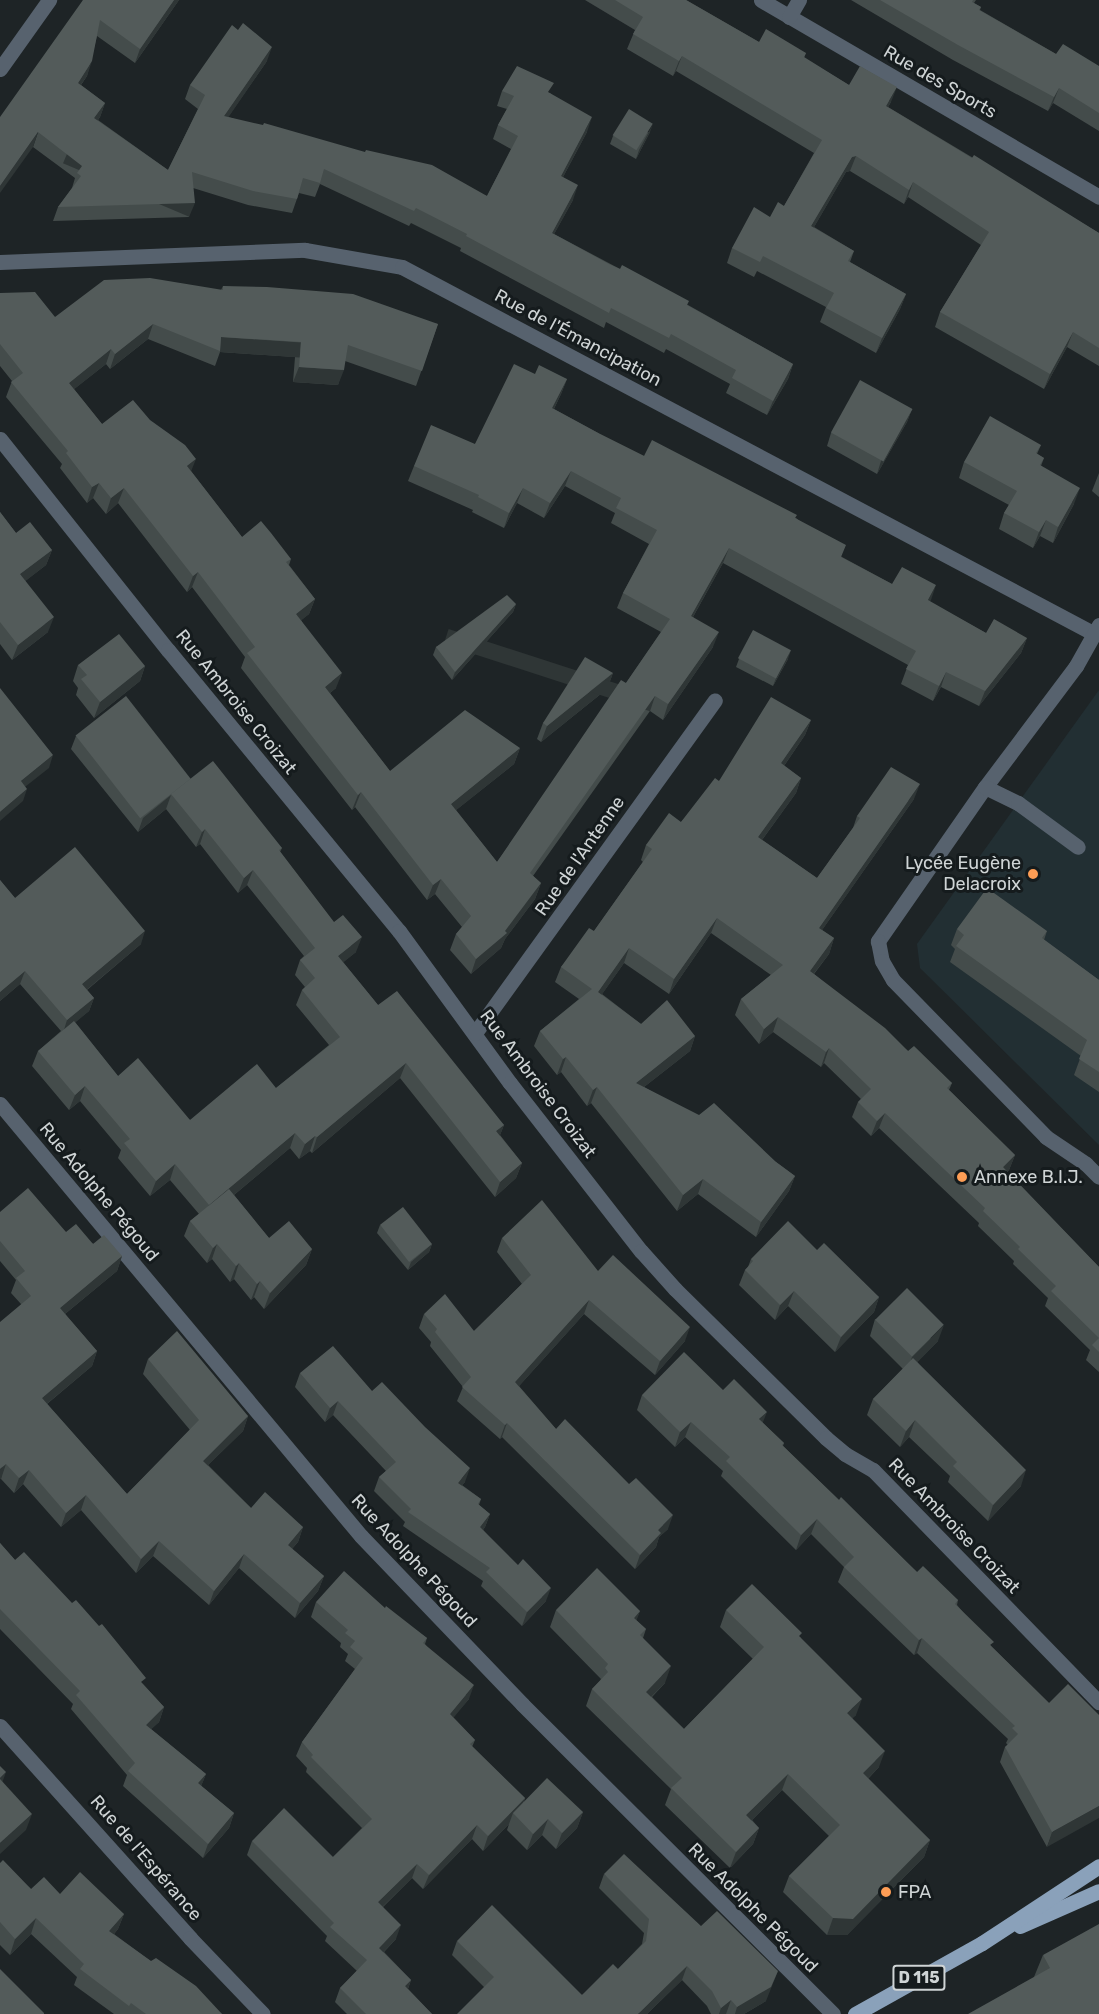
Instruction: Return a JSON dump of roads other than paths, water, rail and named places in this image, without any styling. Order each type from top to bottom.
[{"type":"main road","name":"D 115","points":[[855,2014],[982,1943],[1099,1866]]},
{"type":"main road","name":"D 115","points":[[982,1943],[1099,1892]]},
{"type":"street","points":[[0,69],[49,0]]},
{"type":"street","name":"Rue des Sports","points":[[761,0],[1099,197]]},
{"type":"street","points":[[789,17],[799,0]]},
{"type":"street","name":"Rue de l'Émancipation","points":[[0,262],[305,250],[402,267],[1096,629]]},
{"type":"street","name":"Rue Ambroise Croizat","points":[[0,439],[168,650],[399,931],[435,984],[475,1034],[517,1093],[641,1251],[675,1289],[826,1438],[845,1454],[873,1470],[1099,1702]]},
{"type":"street","points":[[1096,629],[1076,666],[986,787],[878,941],[878,951],[886,972],[893,980],[1019,1110],[1046,1137],[1086,1164],[1099,1177]]},
{"type":"street","name":"Rue de l'Antenne","points":[[475,1034],[715,700]]},
{"type":"street","points":[[986,787],[1018,803],[1078,847]]},
{"type":"street","name":"Rue Adolphe Pégoud","points":[[0,1104],[362,1536],[522,1704],[833,2014]]},
{"type":"street","name":"Rue de l'Espérance","points":[[0,1726],[190,1938],[263,2014]]},
{"type":"place","name":"Lycée Eugène Delacroix","points":[[1033,874]]},
{"type":"place","name":"Annexe B.I.J.","points":[[962,1177]]},
{"type":"place","name":"FPA","points":[[886,1892]]}]
